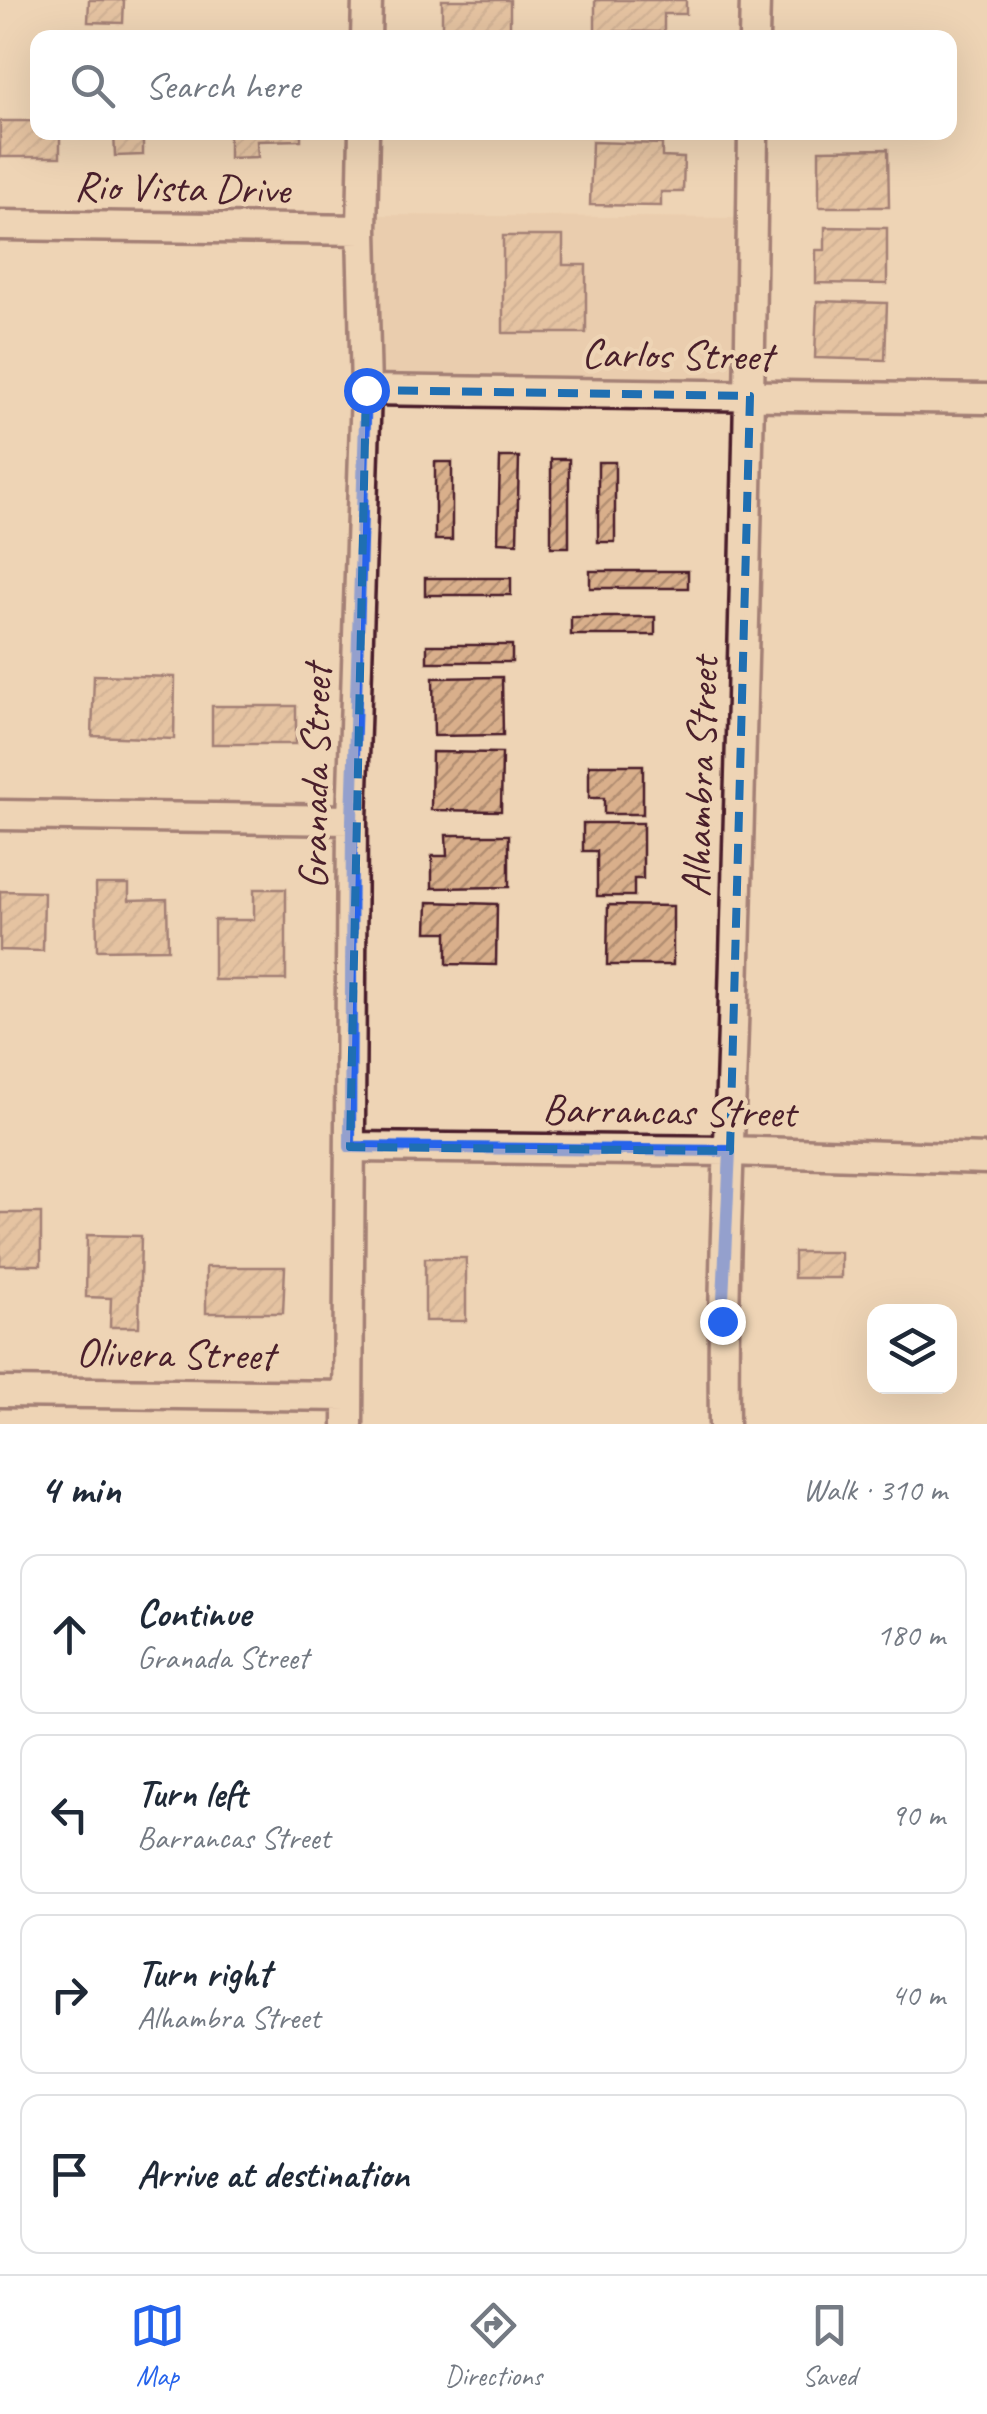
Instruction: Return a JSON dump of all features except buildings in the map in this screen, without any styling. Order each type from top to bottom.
[{"type":"street","points":[[366,30],[367,0]]},
{"type":"street","points":[[754,0],[754,30]]},
{"type":"street","name":"Granada Street","points":[[348,1424],[352,820],[366,390],[364,140]]},
{"type":"street","name":"Alhambra Street","points":[[724,1424],[722,1321],[750,396],[753,140]]},
{"type":"street","name":"Rio Vista Drive","points":[[0,226],[362,230]]},
{"type":"street","name":"Carlos Street","points":[[366,390],[987,400]]},
{"type":"street","points":[[0,815],[352,820]]},
{"type":"street","name":"Barrancas Street","points":[[350,1147],[730,1151],[987,1159]]},
{"type":"street","name":"Olivera Street","points":[[0,1392],[348,1396]]},
{"type":"highlighted area","points":[[366,390],[750,396],[730,1151],[350,1147]]},
{"type":"shaded area","points":[[377,215],[738,218],[736,379],[380,374]]},
{"type":"route","points":[[366,390],[352,820],[350,1147],[730,1151],[722,1321]]}]
